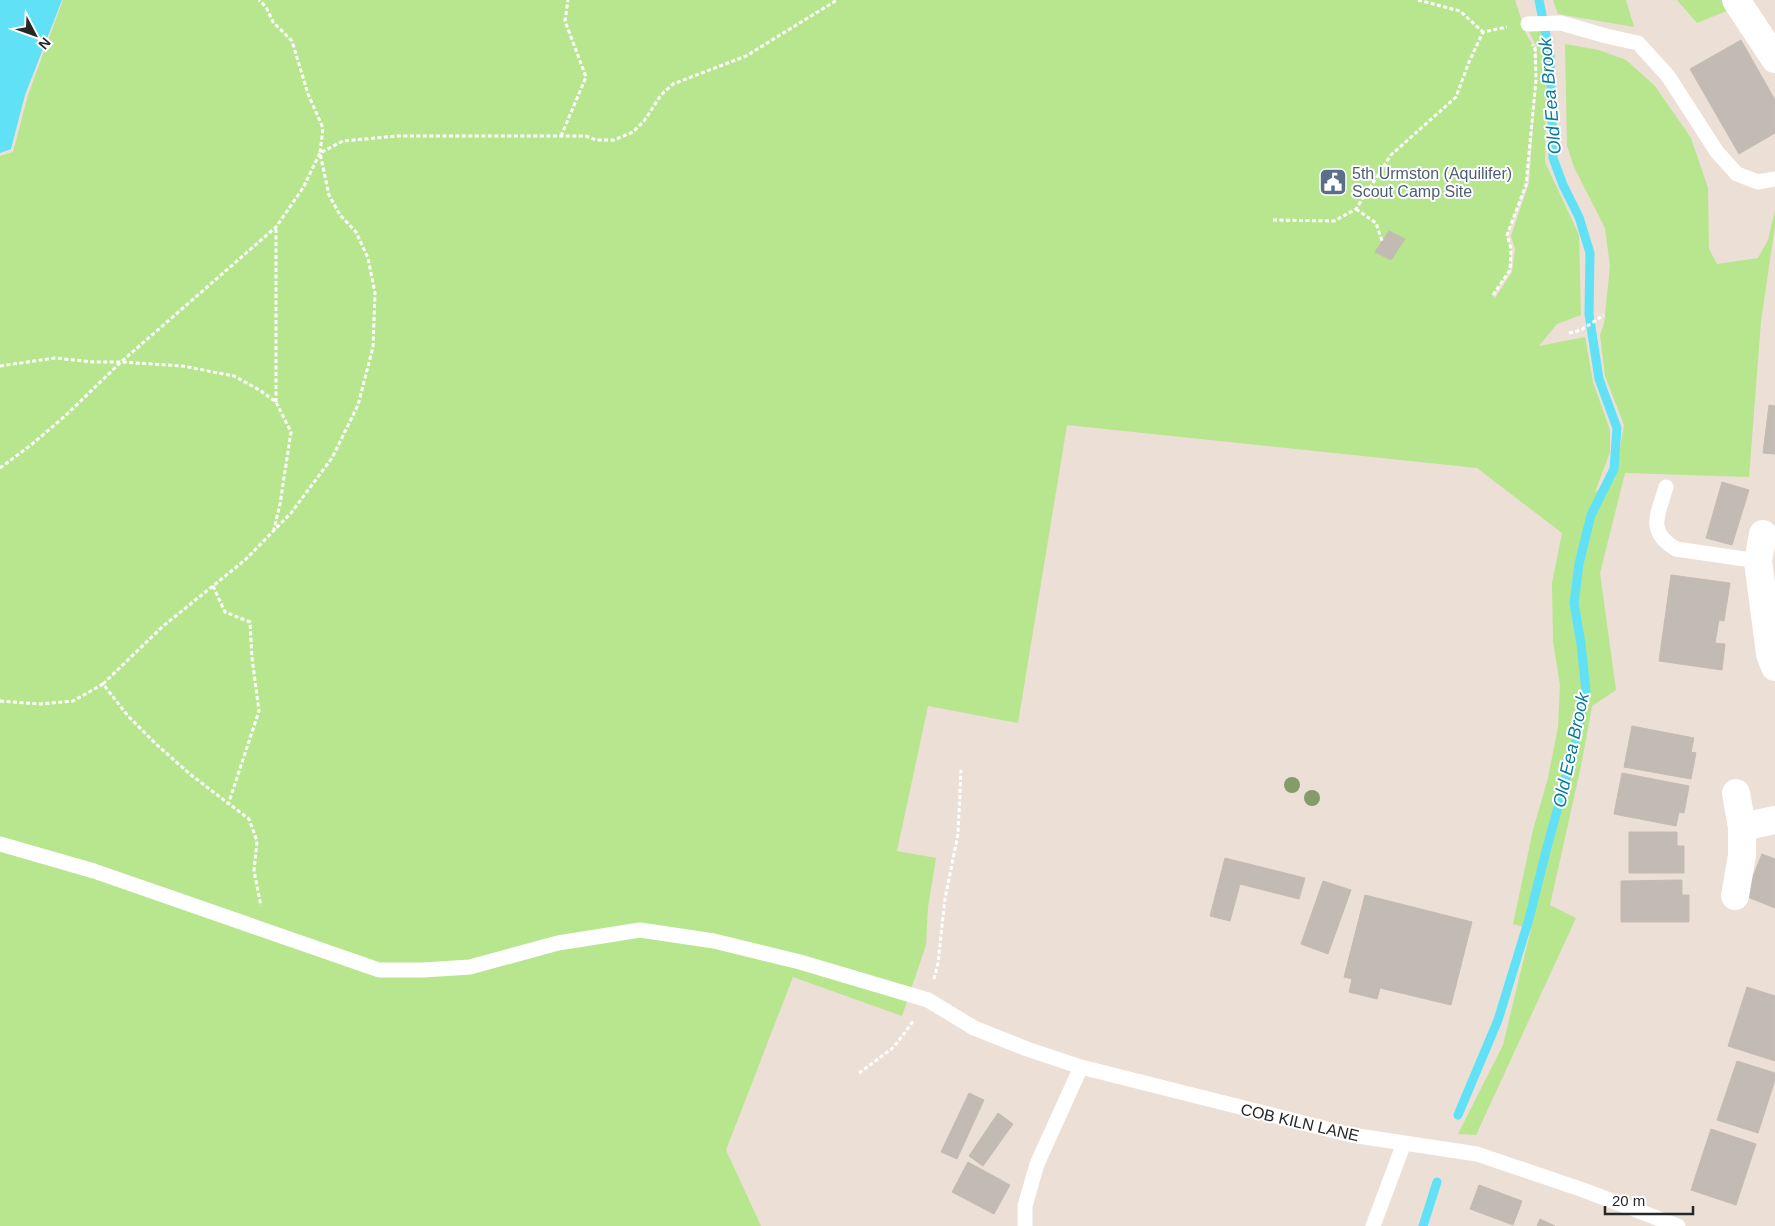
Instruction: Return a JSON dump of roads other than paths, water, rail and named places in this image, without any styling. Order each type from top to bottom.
[{"type":"street","points":[[1736,0],[1775,59]]},
{"type":"street","points":[[1763,534],[1758,561],[1770,654],[1775,667]]},
{"type":"street","points":[[1735,896],[1742,856],[1742,827],[1736,792]]},
{"type":"street","points":[[1742,827],[1775,820]]},
{"type":"lane","points":[[1525,24],[1561,23],[1606,36],[1638,42],[1668,76],[1717,152],[1737,174],[1758,182],[1775,179]]},
{"type":"lane","points":[[1666,487],[1656,522],[1659,535],[1666,543],[1676,549],[1758,561]]},
{"type":"lane","name":"COB KILN LANE","points":[[0,844],[94,871],[378,970],[423,970],[470,966],[558,943],[640,930],[714,941],[800,962],[928,1000],[974,1028],[1027,1049],[1081,1067],[1351,1135],[1477,1154],[1586,1191],[1678,1226]]},
{"type":"lane","points":[[1025,1226],[1025,1206],[1037,1164],[1081,1067]]},
{"type":"lane","points":[[1373,1226],[1404,1143]]},
{"type":"water","points":[[0,0],[62,0],[25,95],[11,149],[0,153]]},
{"type":"waterway","name":"Old Eea Brook","points":[[1458,1115],[1498,1020],[1529,919],[1575,745],[1586,691],[1574,603],[1579,564],[1591,515],[1614,469],[1617,428],[1599,379],[1589,314],[1590,253],[1579,217],[1563,185],[1553,158],[1550,55],[1539,0]]},
{"type":"waterway","name":"Old Eea Brook","points":[[1423,1226],[1437,1182]]},
{"type":"place","name":"5th Urmston (Aquilifer) Scout Camp Site","points":[[1333,182]]}]
